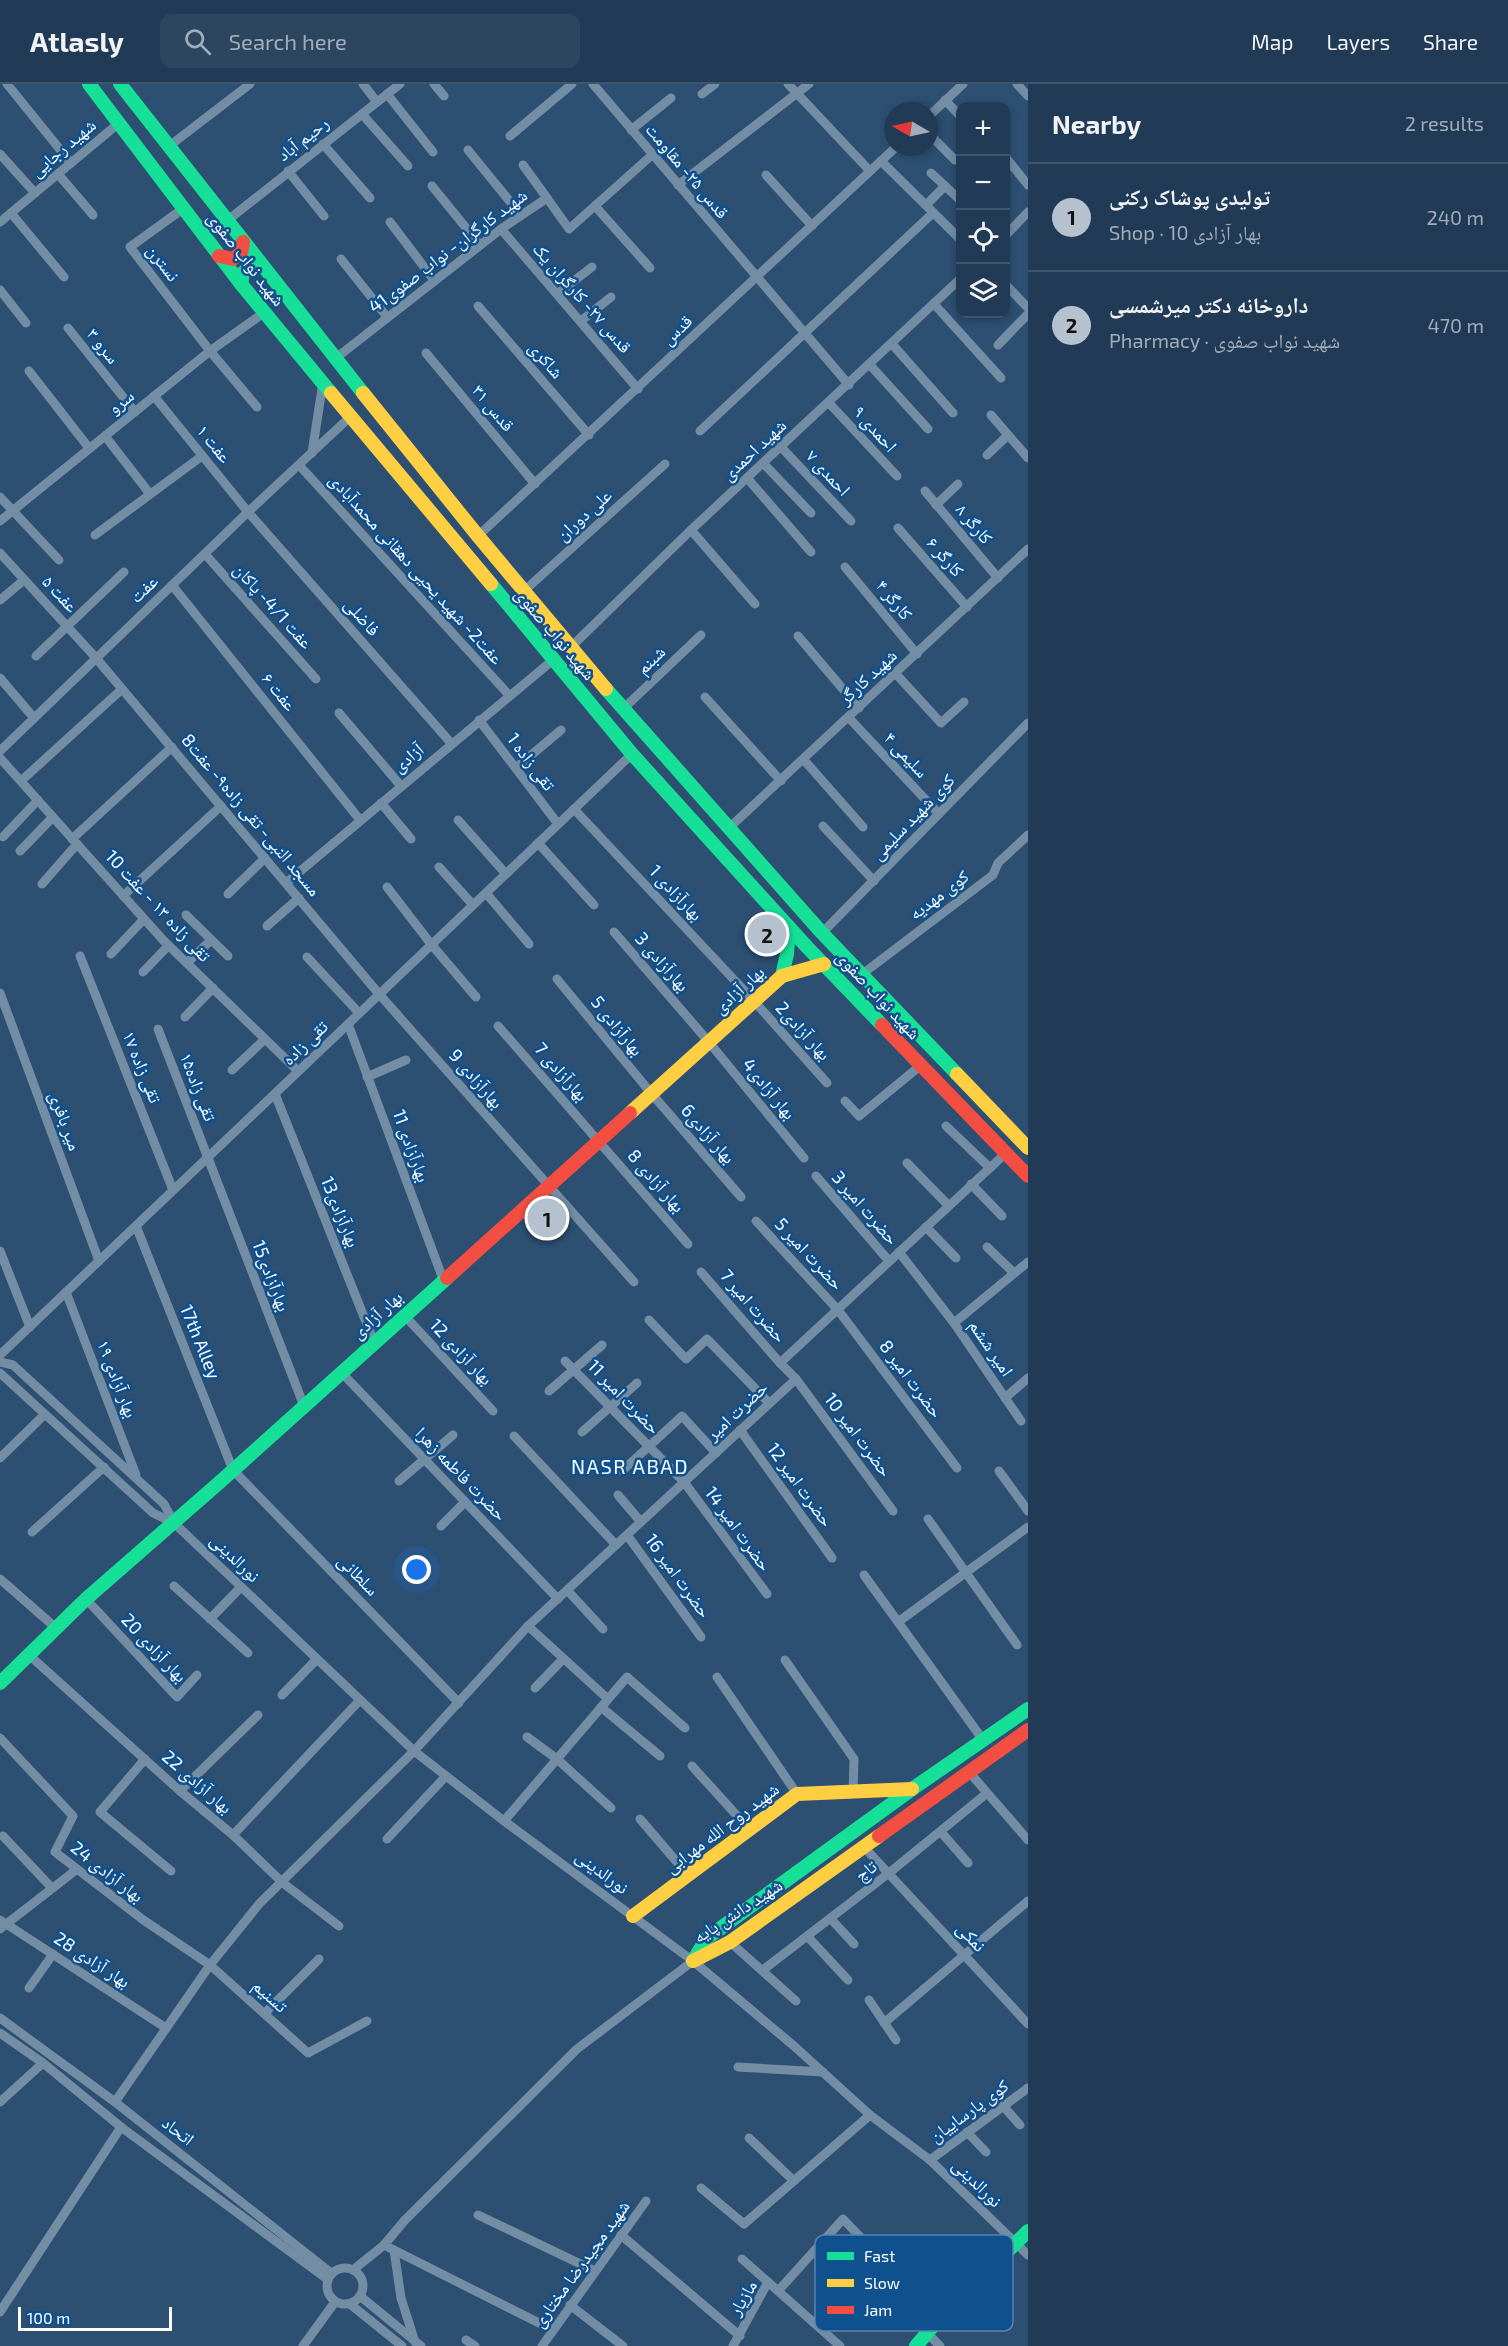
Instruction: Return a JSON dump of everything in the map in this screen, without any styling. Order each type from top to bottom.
[{"type":"main road","name":"شهید نواب صفوی","points":[[89,84],[241,284],[632,754],[789,927],[1028,1176]]},
{"type":"main road","name":"شهید نواب صفوی","points":[[120,84],[261,265],[478,536],[623,709],[861,975],[1023,1133],[1028,1148]]},
{"type":"main road","points":[[219,256],[233,259],[241,253],[243,242]]},
{"type":"main road","points":[[241,284],[243,273],[251,266],[261,265]]},
{"type":"main road","name":"بهار آزادی","points":[[782,976],[787,954],[789,927]]},
{"type":"main road","name":"بهار آزادی","points":[[1,1680],[86,1599],[233,1470],[782,976],[824,964]]},
{"type":"main road","name":"شهید دانش پایه","points":[[693,1961],[707,1938],[1028,1708]]},
{"type":"main road","name":"شهید دانش پایه","points":[[693,1961],[730,1942],[969,1772],[1026,1736]]},
{"type":"main road","points":[[912,1789],[924,1805]]},
{"type":"main road","name":"شهید روح الله مهرابی","points":[[633,1916],[797,1794],[912,1789]]},
{"type":"main road","points":[[1013,2245],[1028,2231]]},
{"type":"main road","points":[[916,2346],[927,2333]]},
{"type":"street","points":[[7,84],[71,163]]},
{"type":"street","points":[[363,84],[376,102]]},
{"type":"street","name":"رحیم آباد","points":[[228,220],[400,84]]},
{"type":"street","points":[[434,84],[444,96]]},
{"type":"street","points":[[510,135],[572,84]]},
{"type":"street","name":"قدس ۲۵- مقاومت","points":[[593,84],[849,385]]},
{"type":"street","points":[[702,94],[715,84]]},
{"type":"street","points":[[788,84],[870,171]]},
{"type":"street","points":[[678,185],[809,84]]},
{"type":"street","points":[[938,107],[963,84]]},
{"type":"street","points":[[1017,84],[1028,96]]},
{"type":"street","points":[[168,147],[246,85]]},
{"type":"street","points":[[387,94],[433,152]]},
{"type":"street","points":[[631,130],[671,98]]},
{"type":"street","points":[[945,100],[956,112]]},
{"type":"street","points":[[362,114],[408,166]]},
{"type":"street","name":"شهید رجایی","points":[[0,222],[119,123]]},
{"type":"street","points":[[938,143],[955,160]]},
{"type":"street","points":[[323,144],[370,198]]},
{"type":"street","points":[[468,150],[521,215]]},
{"type":"street","points":[[0,154],[35,193]]},
{"type":"street","name":"شهید کارگران- نواب صفوی41","points":[[336,358],[501,229],[547,198],[569,230],[652,154]]},
{"type":"street","name":"قدس","points":[[478,536],[757,279],[886,156]]},
{"type":"street","points":[[881,161],[956,235]]},
{"type":"street","points":[[1010,163],[1028,185]]},
{"type":"street","points":[[523,165],[547,198]]},
{"type":"street","points":[[288,171],[324,216]]},
{"type":"street","points":[[931,173],[956,196]]},
{"type":"street","points":[[58,174],[93,216]]},
{"type":"street","points":[[766,175],[812,226]]},
{"type":"street","points":[[432,186],[480,245]]},
{"type":"street","points":[[926,205],[945,186]]},
{"type":"street","points":[[595,206],[650,268]]},
{"type":"street","name":"نسترن","points":[[184,208],[130,247],[210,351]]},
{"type":"street","points":[[1010,230],[1028,212]]},
{"type":"street","points":[[10,213],[64,277]]},
{"type":"street","points":[[700,431],[933,213]]},
{"type":"street","points":[[390,222],[434,280]]},
{"type":"street","name":"قدس ۲۷- کارگران یک","points":[[501,229],[638,389]]},
{"type":"street","points":[[341,259],[387,317]]},
{"type":"street","points":[[557,294],[592,267]]},
{"type":"street","name":"شهید احمدی","points":[[571,647],[691,530],[956,283]]},
{"type":"street","points":[[0,290],[26,323]]},
{"type":"street","points":[[1010,290],[1028,308]]},
{"type":"street","points":[[580,321],[611,297]]},
{"type":"street","points":[[934,304],[1001,378]]},
{"type":"street","name":"شاکری","points":[[478,306],[589,435]]},
{"type":"street","name":"سرو","points":[[0,521],[210,351],[265,312]]},
{"type":"street","points":[[998,345],[1028,314]]},
{"type":"street","name":"سرو ۳","points":[[68,328],[135,412]]},
{"type":"street","points":[[892,344],[953,413]]},
{"type":"street","points":[[210,351],[257,407]]},
{"type":"street","name":"قدس ۳۱","points":[[426,353],[535,484]]},
{"type":"street","points":[[870,365],[928,429]]},
{"type":"street","points":[[29,371],[89,448]]},
{"type":"street","points":[[312,453],[323,382]]},
{"type":"street","name":"عفت ۱","points":[[154,396],[248,512]]},
{"type":"street","name":"احمدی ۹","points":[[829,403],[897,477]]},
{"type":"street","points":[[991,415],[1028,458]]},
{"type":"street","name":"عفت","points":[[0,751],[351,416]]},
{"type":"street","points":[[987,455],[1008,435]]},
{"type":"street","points":[[105,436],[150,494]]},
{"type":"street","name":"احمدی ۷","points":[[782,447],[851,521]]},
{"type":"street","points":[[94,536],[202,456]]},
{"type":"street","name":"علی دوران","points":[[525,590],[665,464]]},
{"type":"street","points":[[764,464],[811,513]]},
{"type":"street","name":"عفت2- شهید یحیی دهقانی محمدآبادی","points":[[299,465],[509,695]]},
{"type":"street","points":[[748,479],[811,552]]},
{"type":"street","points":[[936,505],[958,484]]},
{"type":"street","name":"کارگر ۸","points":[[925,490],[998,578]]},
{"type":"street","points":[[0,496],[59,561]]},
{"type":"street","name":"فاضلی","points":[[248,512],[451,743]]},
{"type":"street","name":"کارگر ۶","points":[[898,528],[967,607]]},
{"type":"street","points":[[691,530],[755,604]]},
{"type":"street","name":"شهید کارگر","points":[[730,827],[1028,549]]},
{"type":"street","name":"عفت ۵","points":[[0,553],[96,658]]},
{"type":"street","name":"عفت 4/1- پاکان","points":[[205,554],[316,679]]},
{"type":"street","name":"کارگر ۴","points":[[845,567],[916,654]]},
{"type":"street","points":[[36,656],[124,572]]},
{"type":"street","points":[[0,600],[24,580]]},
{"type":"street","name":"عفت ۶","points":[[172,585],[360,820]]},
{"type":"street","name":"شبنم","points":[[623,709],[701,635]]},
{"type":"street","points":[[798,636],[859,708]]},
{"type":"street","name":"مسجد النبی- تقی زاده۹- عفت8","points":[[96,658],[379,994]]},
{"type":"street","name":"آزادی","points":[[286,883],[478,720],[553,660]]},
{"type":"street","points":[[896,674],[941,723],[964,702]]},
{"type":"street","points":[[0,678],[34,718]]},
{"type":"street","points":[[21,781],[122,688]]},
{"type":"street","points":[[705,697],[781,781]]},
{"type":"street","points":[[339,713],[401,786]]},
{"type":"street","name":"سلیمی ۴","points":[[849,718],[939,814]]},
{"type":"street","name":"تقی زاده 1","points":[[478,720],[558,824]]},
{"type":"street","name":"کوی شهید سلیمی","points":[[822,933],[1026,729]]},
{"type":"street","points":[[516,768],[561,730]]},
{"type":"street","points":[[42,884],[75,841],[172,747]]},
{"type":"street","name":"تقی زاده","points":[[0,1355],[632,754]]},
{"type":"street","name":"تقی زاده ۱۳ - عفت 10","points":[[0,758],[168,946],[298,1071]]},
{"type":"street","points":[[804,760],[863,827]]},
{"type":"street","points":[[3,837],[38,800]]},
{"type":"street","points":[[381,803],[411,839]]},
{"type":"street","points":[[123,896],[221,806]]},
{"type":"street","name":"بهارآزادی 1","points":[[574,808],[754,1001]]},
{"type":"street","points":[[20,851],[53,817]]},
{"type":"street","points":[[459,820],[506,874]]},
{"type":"street","points":[[823,826],[873,881]]},
{"type":"street","name":"کوی مهدیه","points":[[861,975],[993,875],[998,862],[1028,835]]},
{"type":"street","points":[[538,843],[594,905]]},
{"type":"street","points":[[228,894],[265,858]]},
{"type":"street","points":[[439,867],[473,905]]},
{"type":"street","points":[[387,887],[431,944],[476,996]]},
{"type":"street","points":[[486,893],[529,944]]},
{"type":"street","points":[[267,926],[299,898]]},
{"type":"street","points":[[186,915],[228,956]]},
{"type":"street","points":[[111,954],[144,919]]},
{"type":"street","name":"بهارآزادی 3","points":[[614,932],[708,1041]]},
{"type":"street","points":[[187,963],[211,940]]},
{"type":"street","points":[[142,972],[168,946]]},
{"type":"street","name":"تقی زاده ۱۷","points":[[80,956],[173,1190]]},
{"type":"street","points":[[307,957],[359,1013]]},
{"type":"street","name":"بهارآزادی 5","points":[[557,979],[651,1093]]},
{"type":"street","points":[[185,1017],[213,988]]},
{"type":"street","name":"میر بافری","points":[[0,993],[99,1261]]},
{"type":"street","name":"بهارآزادی 9","points":[[379,994],[634,1282]]},
{"type":"street","name":"بهار آزادی2","points":[[754,1001],[827,1083]]},
{"type":"street","name":"بهارآزادی 11","points":[[348,1024],[443,1279]]},
{"type":"street","name":"بهارآزادی 7","points":[[498,1026],[598,1141]]},
{"type":"street","name":"تقی زاده۱۵","points":[[158,1029],[208,1157]]},
{"type":"street","points":[[232,1070],[265,1039]]},
{"type":"street","name":"بهار آزادی4","points":[[708,1041],[804,1158]]},
{"type":"street","points":[[367,1077],[406,1060]]},
{"type":"street","points":[[845,1101],[859,1116],[920,1066]]},
{"type":"street","name":"بهار آزادی6","points":[[651,1093],[741,1197]]},
{"type":"street","name":"بهارآزادی13","points":[[275,1094],[374,1342]]},
{"type":"street","points":[[946,1126],[990,1168]]},
{"type":"street","name":"بهار آزادی 8","points":[[598,1141],[688,1244]]},
{"type":"street","name":"حضرت امیر","points":[[115,2102],[210,1965],[259,1904],[283,1883],[414,1751],[528,1626],[796,1379],[780,1363],[1006,1153]]},
{"type":"street","name":"بهارآزادی15","points":[[208,1157],[304,1406]]},
{"type":"street","points":[[907,1163],[948,1205]]},
{"type":"street","name":"حضرت امیر 3","points":[[816,1176],[889,1261]]},
{"type":"street","points":[[971,1184],[1002,1216]]},
{"type":"street","name":"حضرت امیر 5","points":[[756,1221],[838,1310]]},
{"type":"street","name":"17th Alley","points":[[136,1226],[233,1470]]},
{"type":"street","points":[[926,1227],[956,1258]]},
{"type":"street","points":[[987,1246],[1014,1273]]},
{"type":"street","points":[[0,1251],[30,1327]]},
{"type":"street","name":"امیر ششم","points":[[899,1252],[954,1323],[1021,1421]]},
{"type":"street","points":[[954,1323],[1028,1262]]},
{"type":"street","name":"حضرت امیر 7","points":[[701,1272],[780,1363]]},
{"type":"street","name":"بهار آزادی ۱۹","points":[[66,1292],[137,1478]]},
{"type":"street","name":"حضرت امیر 8","points":[[838,1310],[957,1468]]},
{"type":"street","name":"بهار آزادی 12","points":[[404,1315],[493,1411]]},
{"type":"street","points":[[649,1320],[686,1359],[707,1339],[770,1403]]},
{"type":"street","points":[[549,1391],[602,1345]]},
{"type":"street","name":"حضرت امیر 11","points":[[565,1361],[684,1482]]},
{"type":"street","name":"نورالدینی","points":[[0,1362],[13,1365],[137,1478],[164,1504],[174,1522],[414,1751],[504,1821],[693,1961],[870,2115],[930,2160],[1009,2235]]},
{"type":"street","name":"حضرت فاطمه زهرا","points":[[341,1372],[558,1599]]},
{"type":"street","name":"نورالدینی","points":[[0,1373],[153,1513],[174,1522]]},
{"type":"street","points":[[1005,1398],[1028,1378]]},
{"type":"street","name":"حضرت امیر 10","points":[[796,1379],[893,1511]]},
{"type":"street","points":[[582,1432],[637,1383]]},
{"type":"street","points":[[0,1458],[44,1415]]},
{"type":"street","points":[[622,1471],[681,1416],[716,1453]]},
{"type":"street","name":"حضرت امیر 12","points":[[740,1430],[832,1558]]},
{"type":"street","points":[[399,1480],[453,1434]]},
{"type":"street","points":[[514,1436],[616,1545]]},
{"type":"street","points":[[32,1532],[104,1467]]},
{"type":"street","name":"سلطانی","points":[[233,1470],[459,1703]]},
{"type":"street","points":[[999,1471],[1028,1511]]},
{"type":"street","name":"حضرت امیر 14","points":[[684,1482],[766,1594]]},
{"type":"street","points":[[618,1495],[641,1522]]},
{"type":"street","points":[[441,1526],[465,1502]]},
{"type":"street","points":[[928,1519],[1017,1645]]},
{"type":"street","points":[[898,1622],[1028,1527]]},
{"type":"street","name":"حضرت امیر 16","points":[[627,1535],[701,1637]]},
{"type":"street","points":[[864,1575],[983,1740]]},
{"type":"street","points":[[0,1579],[56,1628]]},
{"type":"street","points":[[174,1586],[248,1653]]},
{"type":"street","points":[[210,1619],[241,1587]]},
{"type":"street","points":[[567,1590],[603,1629]]},
{"type":"street","name":"بهار آزادی 20","points":[[86,1599],[177,1697],[197,1675]]},
{"type":"street","points":[[528,1626],[608,1699]]},
{"type":"street","name":"بهار آزادی 22","points":[[29,1655],[180,1791],[233,1835],[360,1700]]},
{"type":"street","points":[[282,1695],[316,1659]]},
{"type":"street","points":[[535,1688],[563,1659]]},
{"type":"street","points":[[785,1660],[854,1759],[853,1793]]},
{"type":"street","points":[[504,1821],[627,1677],[685,1728]]},
{"type":"street","points":[[717,1677],[797,1794]]},
{"type":"street","points":[[601,1707],[660,1756]]},
{"type":"street","points":[[180,1791],[258,1715]]},
{"type":"street","points":[[527,1737],[557,1760],[611,1808]]},
{"type":"street","name":"بهار آزادی 24","points":[[0,1738],[73,1816],[55,1852],[142,1919],[210,1965]]},
{"type":"street","points":[[145,1759],[100,1812],[171,1871]]},
{"type":"street","points":[[692,1766],[750,1830]]},
{"type":"street","points":[[969,1772],[1028,1840]]},
{"type":"street","points":[[387,1839],[446,1776]]},
{"type":"street","name":"تاچ","points":[[763,1970],[890,1873],[986,1794]]},
{"type":"street","points":[[640,1819],[689,1876]]},
{"type":"street","points":[[941,1832],[968,1863]]},
{"type":"street","points":[[233,1835],[283,1883],[339,1926]]},
{"type":"street","points":[[3,1836],[52,1888]]},
{"type":"street","name":"نمکی","points":[[864,1847],[1028,2024]]},
{"type":"street","points":[[2,1924],[76,1870]]},
{"type":"street","points":[[884,2023],[1028,1901]]},
{"type":"street","points":[[831,1919],[854,1944]]},
{"type":"street","name":"بهار آزادی 28","points":[[2,1924],[53,1954],[166,2028]]},
{"type":"street","points":[[808,1937],[848,1980]]},
{"type":"street","points":[[730,1942],[796,2001]]},
{"type":"street","points":[[29,1988],[53,1954]]},
{"type":"street","points":[[265,2013],[320,1959]]},
{"type":"street","points":[[353,2270],[384,2245],[405,2220],[577,2049],[693,1961]]},
{"type":"street","name":"تسنیم","points":[[210,1965],[308,2053],[367,2021]]},
{"type":"street","points":[[868,2000],[896,2040]]},
{"type":"street","name":"اتحاد","points":[[0,2018],[115,2102],[329,2276]]},
{"type":"street","name":"اتحاد","points":[[0,2033],[43,2063],[121,2127],[329,2276]]},
{"type":"street","points":[[0,2102],[43,2063]]},
{"type":"street","points":[[738,2067],[823,2072]]},
{"type":"street","name":"کوی پارساییان","points":[[930,2160],[1028,2088]]},
{"type":"street","points":[[1003,2106],[1020,2125]]},
{"type":"street","points":[[701,2188],[744,2224],[870,2115]]},
{"type":"street","points":[[0,2312],[121,2127]]},
{"type":"street","points":[[967,2132],[986,2152]]},
{"type":"street","points":[[749,2138],[795,2181]]},
{"type":"street","name":"شهید مجیدرضا مختاری","points":[[542,2346],[646,2201]]},
{"type":"street","points":[[478,2216],[595,2271]]},
{"type":"street","points":[[829,2235],[843,2219],[858,2235]]},
{"type":"street","points":[[621,2235],[740,2336]]},
{"type":"street","name":"نورالدینی","points":[[1013,2239],[1028,2255]]},
{"type":"street","points":[[384,2245],[553,2330]]},
{"type":"street","points":[[394,2250],[401,2298],[418,2344]]},
{"type":"street","points":[[778,2291],[815,2250]]},
{"type":"street","points":[[742,2259],[768,2282]]},
{"type":"street","points":[[350,2304],[360,2296],[363,2282],[353,2270],[342,2268],[329,2276],[327,2292],[335,2302],[350,2304],[402,2346]]},
{"type":"street","name":"مازیار","points":[[733,2346],[768,2282],[815,2324]]},
{"type":"street","points":[[360,2296],[418,2344]]},
{"type":"street","points":[[303,2346],[335,2302]]},
{"type":"street","points":[[570,2305],[623,2346]]},
{"type":"street","name":"مازیار","points":[[823,2331],[840,2346]]},
{"type":"street","points":[[927,2333],[940,2346]]},
{"type":"street","points":[[466,2340],[476,2346]]},
{"type":"traffic: fast","points":[[89,84],[241,284],[331,393]]},
{"type":"traffic: fast","points":[[120,84],[363,393]]},
{"type":"traffic: fast","points":[[241,284],[243,273],[251,265],[261,265]]},
{"type":"traffic: fast","points":[[491,584],[632,754],[807,947],[882,1025]]},
{"type":"traffic: fast","points":[[606,689],[822,933],[957,1074]]},
{"type":"traffic: fast","points":[[782,976],[787,954],[789,927]]},
{"type":"traffic: fast","points":[[0,1683],[86,1599],[447,1278]]},
{"type":"traffic: fast","points":[[693,1961],[707,1938],[912,1789],[1028,1709]]},
{"type":"traffic: fast","points":[[1013,2246],[1028,2231]]},
{"type":"traffic: fast","points":[[916,2346],[929,2331]]},
{"type":"traffic: slow","points":[[331,393],[491,584]]},
{"type":"traffic: slow","points":[[363,393],[478,536],[606,689]]},
{"type":"traffic: slow","points":[[630,1113],[782,976],[824,964]]},
{"type":"traffic: slow","points":[[957,1074],[1028,1148]]},
{"type":"traffic: slow","points":[[633,1916],[797,1794],[912,1789]]},
{"type":"traffic: slow","points":[[693,1961],[730,1942],[879,1836]]},
{"type":"traffic: jam","points":[[219,256],[233,259],[241,253],[243,242]]},
{"type":"traffic: jam","points":[[882,1025],[1028,1176]]},
{"type":"traffic: jam","points":[[447,1278],[630,1113]]},
{"type":"traffic: jam","points":[[879,1836],[1028,1730]]},
{"type":"place","name":"داروخانه دکتر میرشمسی","points":[[767,934]]},
{"type":"place","name":"تولیدی پوشاک رکنی","points":[[547,1218]]},
{"type":"district","name":"NASR ABAD","points":[[630,1467]]}]
